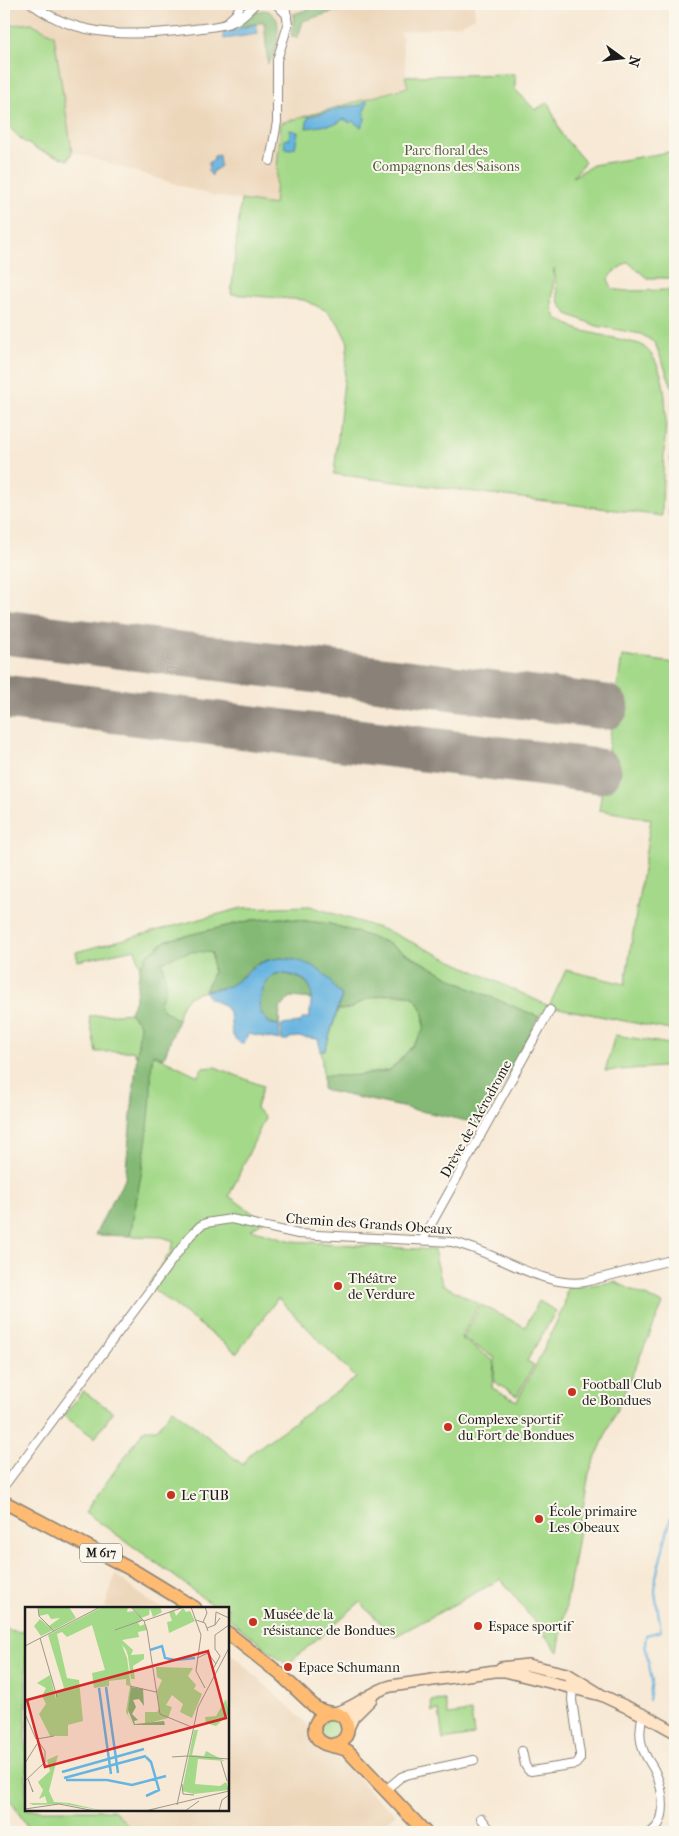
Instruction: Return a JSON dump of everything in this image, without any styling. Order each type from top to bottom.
[{"type":"main road","name":"M 617","points":[[4,1502],[136,1572],[193,1607]]},
{"type":"main road","name":"M 617","points":[[4,1509],[114,1566],[184,1607]]},
{"type":"main road","points":[[229,1634],[280,1674],[316,1708],[343,1717],[350,1744],[430,1832]]},
{"type":"main road","points":[[229,1640],[262,1666],[313,1714],[316,1724],[315,1732],[318,1739],[324,1744],[341,1747],[348,1751],[425,1832]]},
{"type":"main road","points":[[316,1724],[322,1716],[332,1713]]},
{"type":"main road","points":[[332,1745],[341,1742],[347,1731]]},
{"type":"street","points":[[32,4],[64,22],[114,34],[152,34],[222,25],[238,20],[255,4]]},
{"type":"street","points":[[222,25],[236,14],[241,4]]},
{"type":"street","points":[[276,4],[287,17]]},
{"type":"street","points":[[270,161],[277,122],[277,60],[287,28],[285,4]]},
{"type":"street","name":"Drève de l'Aérodrome","points":[[424,1239],[550,1010]]},
{"type":"street","name":"Chemin des Grands Obeaux","points":[[4,1486],[190,1236],[200,1226],[211,1221],[230,1219],[298,1234],[424,1239],[456,1243],[546,1278],[564,1283],[585,1282],[675,1259]]},
{"type":"street","points":[[332,1713],[342,1711],[379,1690],[391,1686],[524,1665],[562,1673],[573,1682],[643,1714],[675,1732]]},
{"type":"street","points":[[522,1751],[525,1765],[531,1771],[576,1764],[580,1759],[572,1700],[573,1682]]},
{"type":"street","points":[[347,1731],[353,1717],[365,1704],[391,1686]]},
{"type":"street","points":[[643,1714],[640,1730],[641,1743],[658,1778],[662,1802],[661,1821],[655,1830],[651,1832]]},
{"type":"street","points":[[389,1787],[404,1775],[474,1760]]},
{"type":"street","points":[[481,1818],[492,1832]]},
{"type":"shaded area","points":[[4,4],[241,4],[270,8],[281,13],[316,4],[474,4],[475,17],[459,25],[401,32],[408,87],[320,111],[278,171],[274,205],[214,196],[72,152],[54,35],[31,23],[4,26]]},
{"type":"shaded area","points":[[115,1574],[151,1603],[159,1607],[105,1607]]},
{"type":"shaded area","points":[[229,1652],[303,1720],[376,1798],[396,1814],[375,1832],[134,1832],[115,1811],[229,1811]]},
{"type":"green space","points":[[325,4],[358,4],[303,21],[298,37],[291,36],[294,14]]},
{"type":"green space","points":[[263,10],[269,11],[273,15],[278,25],[275,49],[268,64],[264,22],[239,27],[238,24],[254,13]]},
{"type":"green space","points":[[31,23],[54,35],[72,152],[68,160],[39,150],[23,141],[4,122],[4,26]]},
{"type":"green space","name":"Parc floral des Compagnons des Saisons","points":[[515,74],[515,89],[535,110],[548,102],[562,135],[585,162],[573,177],[593,165],[675,151],[675,278],[647,278],[628,262],[612,273],[608,279],[612,289],[625,291],[668,290],[675,315],[675,520],[669,516],[673,389],[655,343],[641,334],[597,326],[567,314],[558,300],[554,268],[552,307],[556,318],[579,330],[640,344],[650,353],[658,365],[665,395],[666,411],[662,516],[334,474],[348,343],[338,323],[325,310],[304,300],[231,294],[241,200],[274,205],[281,123],[408,87],[405,76]]},
{"type":"green space","points":[[622,656],[675,663],[675,1031],[549,1006],[566,970],[625,984],[651,819],[599,810]]},
{"type":"green space","points":[[310,906],[388,931],[549,1006],[539,1017],[469,988],[383,941],[331,924],[282,918],[252,920],[167,940],[147,955],[140,966],[135,949],[78,961],[76,952],[242,908]]},
{"type":"green space","points":[[282,918],[331,924],[383,941],[469,988],[539,1017],[481,1124],[323,1090],[323,1076],[378,1073],[391,1069],[397,1063],[420,1036],[424,1025],[422,1012],[417,1001],[412,996],[398,994],[381,995],[350,1008],[338,1010],[342,995],[336,991],[327,977],[296,960],[280,958],[254,965],[231,986],[205,991],[213,973],[212,953],[192,952],[180,955],[162,962],[166,982],[165,992],[160,1001],[162,1009],[178,1020],[164,1058],[153,1054],[147,1140],[130,1236],[95,1235],[125,1179],[140,1024],[130,1013],[136,996],[140,966],[147,955],[167,940],[252,920]]},
{"type":"green space","points":[[200,950],[212,953],[213,973],[205,991],[190,997],[183,1004],[178,1020],[162,1009],[160,1001],[165,992],[165,982],[162,962],[176,955]]},
{"type":"green space","points":[[279,973],[292,976],[307,983],[312,993],[312,999],[291,997],[280,1008],[279,1025],[270,1022],[264,1016],[260,1000],[266,983]]},
{"type":"green space","points":[[387,995],[409,995],[416,999],[423,1011],[424,1029],[420,1038],[390,1070],[352,1076],[323,1076],[321,1051],[325,1050],[338,1010],[350,1009],[367,999]]},
{"type":"green space","points":[[130,1013],[140,1024],[137,1058],[134,1051],[96,1052],[89,1016]]},
{"type":"green space","points":[[615,1035],[675,1045],[675,1066],[605,1071]]},
{"type":"green space","name":"Complexe sportif du Fort de Bondues","points":[[153,1054],[198,1076],[202,1068],[215,1067],[263,1086],[256,1108],[265,1118],[229,1196],[264,1221],[251,1229],[292,1241],[434,1250],[442,1284],[479,1304],[461,1338],[494,1361],[492,1388],[517,1401],[564,1306],[567,1288],[615,1282],[663,1304],[589,1473],[558,1652],[501,1579],[394,1637],[360,1602],[287,1665],[229,1619],[229,1607],[215,1607],[85,1512],[145,1429],[157,1429],[173,1409],[243,1465],[251,1453],[356,1378],[278,1298],[237,1353],[148,1285],[170,1253],[174,1241],[162,1237],[130,1236],[136,1203]]},
{"type":"green space","points":[[539,1301],[556,1311],[527,1361],[534,1365],[517,1396],[494,1382],[495,1358],[463,1338],[481,1305],[525,1327]]},
{"type":"green space","points":[[83,1391],[113,1412],[95,1438],[64,1416]]},
{"type":"green space","points":[[25,1626],[25,1811],[115,1811],[134,1832],[31,1832],[4,1791],[4,1629],[21,1632]]},
{"type":"green space","points":[[445,1700],[448,1715],[471,1712],[474,1735],[443,1740],[439,1711],[432,1712],[431,1701]]},
{"type":"green space","points":[[331,1719],[338,1722],[341,1729],[338,1736],[331,1739],[324,1736],[321,1729],[324,1722]]},
{"type":"water","points":[[256,24],[258,34],[224,39],[223,33]]},
{"type":"water","points":[[367,100],[364,111],[365,120],[361,127],[352,121],[350,123],[344,119],[336,124],[306,128],[308,117],[345,107],[361,105]]},
{"type":"water","points":[[290,130],[298,132],[295,148],[290,149],[285,148],[284,139],[289,140]]},
{"type":"water","points":[[219,155],[220,167],[213,171],[212,176],[207,170],[209,162],[214,160],[214,156]]},
{"type":"water","points":[[280,958],[299,961],[317,969],[327,977],[342,995],[325,1050],[321,1051],[318,1039],[298,1037],[282,1040],[281,1025],[300,1023],[303,1018],[310,1018],[312,993],[308,983],[303,979],[287,974],[275,974],[267,982],[263,991],[260,1001],[260,1012],[270,1024],[279,1025],[280,1040],[248,1034],[244,1044],[238,1041],[232,1033],[229,1013],[226,1008],[206,995],[205,991],[229,986],[258,965]]},
{"type":"waterway","points":[[649,1700],[652,1681],[645,1644],[646,1635],[661,1631],[655,1592],[656,1577],[675,1500]]},
{"type":"runway","points":[[4,632],[606,707]]},
{"type":"runway","points":[[4,697],[599,771]]},
{"type":"place","name":"Théâtre de Verdure","points":[[338,1286]]},
{"type":"place","name":"Football Club de Bondues","points":[[572,1392]]},
{"type":"place","name":"Complexe sportif du Fort de Bondues","points":[[448,1427]]},
{"type":"place","name":"Le TUB","points":[[171,1495]]},
{"type":"place","name":"École primaire Les Obeaux","points":[[539,1519]]},
{"type":"place","name":"Musée de la résistance de Bondues","points":[[253,1622]]},
{"type":"place","name":"Espace sportif","points":[[478,1626]]},
{"type":"place","name":"Epace Schumann","points":[[288,1667]]}]
